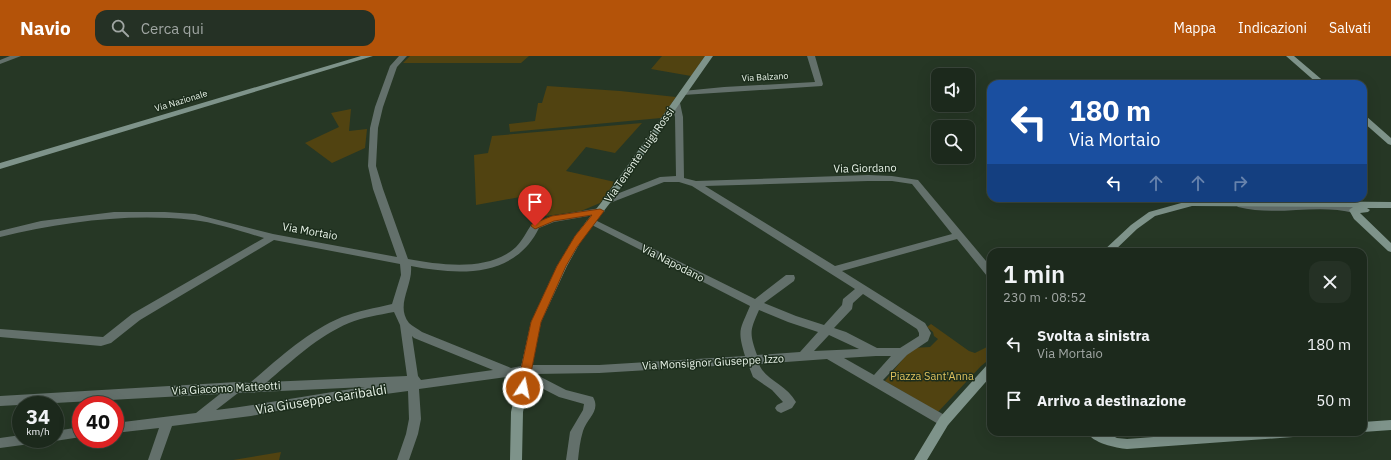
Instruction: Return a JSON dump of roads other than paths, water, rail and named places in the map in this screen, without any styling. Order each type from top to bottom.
[{"type":"street","points":[[0,62],[17,56]]},
{"type":"street","name":"Via Nazionale","points":[[0,166],[369,56]]},
{"type":"street","points":[[403,56],[394,66],[379,107],[374,128],[372,166],[378,189],[406,267],[406,274],[397,307],[406,326],[414,419],[412,434],[403,460]]},
{"type":"street","name":"Via Tenente Luigi Rossi","points":[[516,460],[517,412],[536,322],[562,266],[578,238],[600,211],[708,56]]},
{"type":"street","name":"Via Balzano","points":[[683,93],[724,89],[819,84],[810,56]]},
{"type":"street","points":[[1290,56],[1318,80]]},
{"type":"street","points":[[676,103],[679,117],[680,179]]},
{"type":"street","points":[[1367,121],[1391,142]]},
{"type":"street","name":"Via Giordano","points":[[695,184],[873,178],[903,179],[915,182],[987,269]]},
{"type":"street","points":[[607,201],[664,179],[680,179],[695,184],[790,242],[921,326],[925,333],[924,338],[914,342],[901,352],[875,382]]},
{"type":"street","points":[[1111,248],[1134,227],[1152,214],[1192,204],[1390,208]]},
{"type":"street","points":[[1238,204],[1264,208],[1340,207],[1354,210],[1390,208]]},
{"type":"street","points":[[1354,210],[1357,217],[1391,249]]},
{"type":"street","name":"Via Mortaio","points":[[0,234],[40,224],[106,216],[195,216],[273,237],[404,260],[435,267],[469,268],[502,261],[518,250],[529,238],[535,226],[552,219],[600,211]]},
{"type":"street","name":"Via Napodano","points":[[592,221],[756,304],[792,319],[842,334],[876,352]]},
{"type":"street","points":[[833,270],[959,235]]},
{"type":"street","points":[[0,333],[101,342],[107,340],[136,317],[273,237]]},
{"type":"street","points":[[781,408],[788,405],[790,402],[776,387],[757,374],[745,337],[745,331],[756,304],[790,278]]},
{"type":"street","points":[[803,356],[848,306],[847,302],[862,289]]},
{"type":"street","points":[[253,387],[288,357],[338,324],[354,317],[397,307]]},
{"type":"street","points":[[406,326],[418,335],[512,373]]},
{"type":"street","name":"Via Monsignor Giuseppe Izzo","points":[[526,373],[803,356],[901,352]]},
{"type":"street","points":[[828,355],[944,421]]},
{"type":"street","name":"Via Giuseppe Garibaldi","points":[[124,427],[251,411],[412,382],[453,380],[512,373],[526,373]]},
{"type":"street","points":[[526,373],[550,389],[563,394],[586,398],[590,402],[589,410],[578,428],[572,460]]},
{"type":"street","points":[[920,460],[944,421],[987,373]]},
{"type":"street","name":"Via Giacomo Matteotti","points":[[0,401],[237,387],[412,382]]},
{"type":"street","points":[[198,418],[237,387]]},
{"type":"street","points":[[154,460],[167,422]]},
{"type":"street","points":[[1367,427],[1391,425]]},
{"type":"street","points":[[1101,436],[1115,443],[1127,444],[1238,436]]},
{"type":"street","points":[[0,443],[12,441]]},
{"type":"park label","name":"Piazza Sant'Anna","points":[[932,376]]}]
